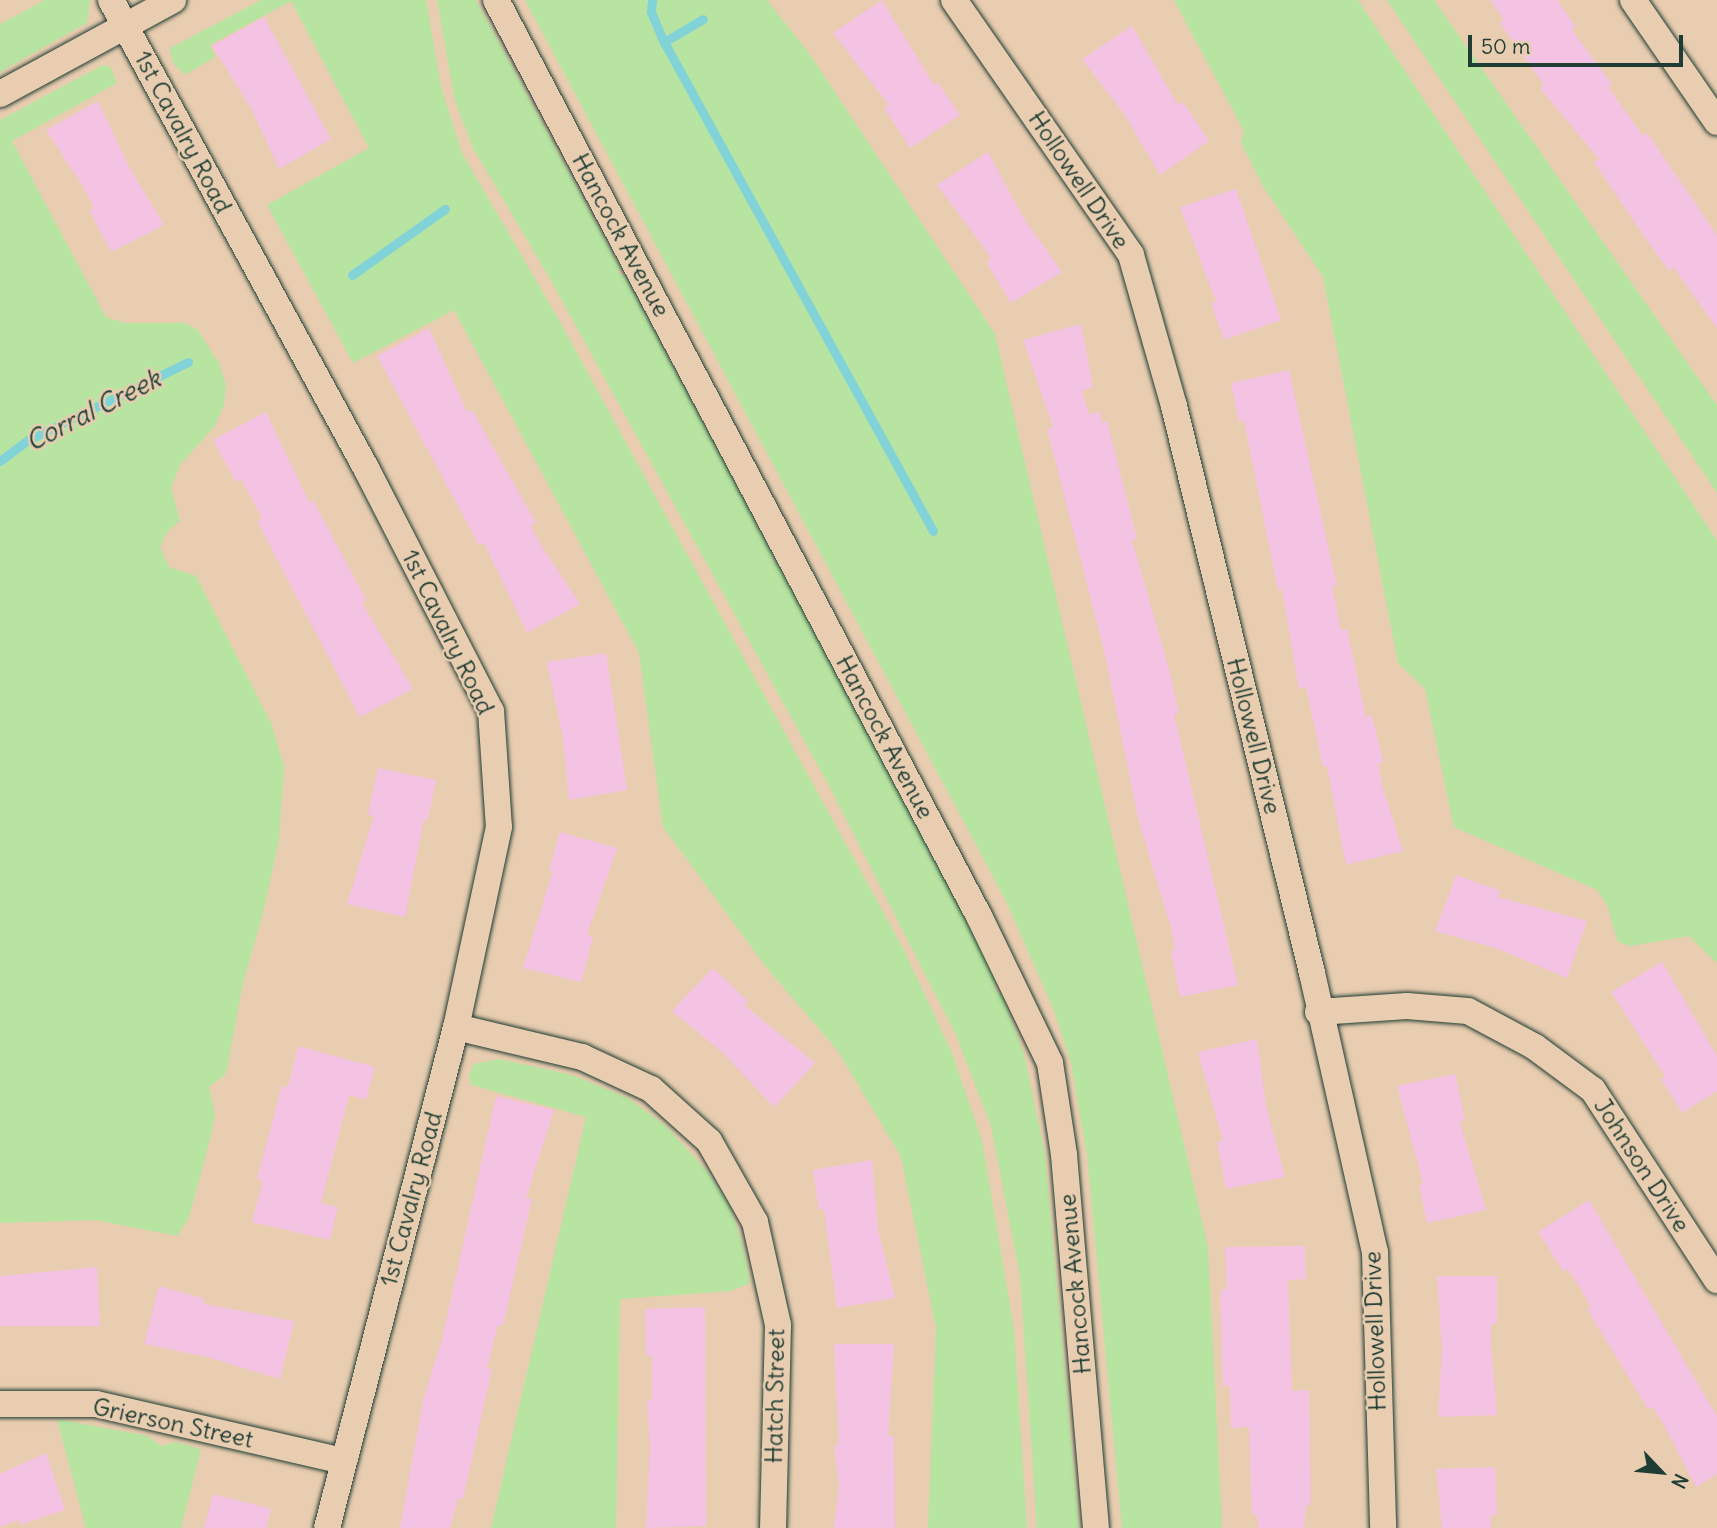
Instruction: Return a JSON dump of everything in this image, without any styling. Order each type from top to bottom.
[{"type":"street","name":"1st Cavalry Road","points":[[111,0],[447,621],[491,711],[499,827],[456,1027],[327,1528]]},
{"type":"street","points":[[0,94],[173,0]]},
{"type":"street","name":"Hancock Avenue","points":[[496,0],[966,892],[1050,1063],[1064,1155],[1096,1528]]},
{"type":"street","name":"Hollowell Drive","points":[[954,0],[1131,255],[1177,419],[1312,972],[1318,1012],[1348,1124],[1375,1252],[1383,1528]]},
{"type":"street","points":[[1633,0],[1717,122]]},
{"type":"street","name":"Johnson Drive","points":[[1318,1012],[1407,1006],[1468,1011],[1535,1047],[1593,1090],[1717,1280]]},
{"type":"street","name":"Hatch Street","points":[[456,1027],[582,1057],[651,1089],[709,1141],[755,1222],[778,1325],[773,1528]]},
{"type":"street","name":"Grierson Street","points":[[0,1404],[96,1404],[343,1461]]},
{"type":"green space","points":[[45,0],[90,0],[87,23],[0,72],[0,24]]},
{"type":"green space","points":[[261,0],[426,0],[441,87],[462,153],[555,313],[904,950],[952,1053],[982,1141],[1014,1329],[1027,1528],[928,1528],[936,1328],[901,1157],[838,1051],[766,967],[663,827],[639,653],[454,310],[353,363],[267,205],[369,148],[291,1],[210,45],[215,57],[185,75],[173,63],[170,48]]},
{"type":"green space","points":[[437,0],[476,0],[621,269],[617,272],[625,276],[773,554],[772,562],[776,560],[929,845],[928,854],[932,852],[998,984],[994,986],[997,993],[1001,991],[1024,1054],[1045,1154],[1079,1528],[1037,1528],[1020,1276],[991,1126],[956,1035],[829,786],[550,279],[473,148],[455,101]]},
{"type":"green space","points":[[525,0],[767,0],[809,53],[995,334],[1208,1247],[1222,1528],[1122,1528],[1087,1155],[1071,1063],[1053,1008],[1006,901]]},
{"type":"green space","points":[[1174,0],[1358,0],[1717,541],[1717,963],[1689,936],[1631,946],[1618,942],[1607,905],[1597,890],[1454,827],[1425,689],[1398,663],[1323,277],[1263,186],[1241,143],[1244,131]]},
{"type":"green space","points":[[1387,0],[1434,0],[1717,405],[1717,493]]},
{"type":"green space","points":[[101,66],[110,66],[117,83],[12,141],[106,317],[125,323],[184,323],[197,329],[219,363],[226,385],[224,406],[214,427],[180,465],[171,488],[180,521],[167,532],[160,547],[169,567],[196,576],[272,725],[284,767],[279,840],[263,913],[243,983],[226,1074],[209,1087],[215,1114],[210,1139],[189,1218],[177,1236],[96,1220],[0,1223],[0,120]]},
{"type":"green space","points":[[500,1059],[572,1075],[628,1098],[666,1126],[708,1172],[730,1206],[744,1249],[750,1283],[731,1291],[620,1299],[616,1528],[491,1528],[586,1117],[471,1085],[469,1075],[474,1064]]},
{"type":"green space","points":[[57,1419],[148,1436],[161,1446],[175,1442],[201,1449],[181,1528],[86,1528]]},
{"type":"building","points":[[882,0],[934,85],[938,82],[960,115],[910,148],[884,108],[889,105],[833,33]]},
{"type":"building","points":[[1490,0],[1557,0],[1576,27],[1572,30],[1612,84],[1608,87],[1643,136],[1647,133],[1717,235],[1717,328],[1673,267],[1669,271],[1641,232],[1594,162],[1599,159],[1540,88],[1544,85],[1499,22],[1504,20]]},
{"type":"building","points":[[264,17],[331,139],[279,169],[252,110],[212,46]]},
{"type":"building","points":[[1132,26],[1178,105],[1183,102],[1209,141],[1160,175],[1124,114],[1082,59]]},
{"type":"building","points":[[98,101],[128,165],[164,225],[111,252],[89,210],[94,208],[84,188],[46,130]]},
{"type":"building","points":[[988,152],[1024,219],[1062,272],[1011,303],[986,262],[991,259],[937,185]]},
{"type":"building","points":[[1236,189],[1281,320],[1224,340],[1211,303],[1216,301],[1180,207]]},
{"type":"building","points":[[1081,324],[1093,387],[1082,391],[1089,414],[1100,412],[1102,422],[1107,421],[1137,539],[1132,540],[1170,673],[1179,713],[1174,714],[1238,985],[1180,997],[1171,951],[1175,950],[1171,928],[1139,822],[1104,650],[1047,429],[1053,427],[1023,340]]},
{"type":"building","points":[[429,328],[467,412],[472,410],[536,523],[531,526],[541,545],[580,604],[527,633],[484,543],[479,545],[377,356]]},
{"type":"building","points":[[1289,370],[1337,586],[1332,587],[1341,630],[1347,629],[1366,717],[1372,715],[1383,762],[1378,763],[1382,785],[1403,851],[1346,865],[1327,766],[1323,767],[1306,687],[1299,689],[1282,589],[1278,590],[1244,421],[1239,422],[1231,383]]},
{"type":"building","points":[[266,412],[309,502],[313,500],[366,600],[362,603],[413,689],[360,717],[257,521],[262,518],[241,479],[236,482],[213,440]]},
{"type":"building","points":[[606,653],[627,790],[569,800],[563,738],[547,662]]},
{"type":"building","points":[[378,768],[436,780],[428,819],[424,819],[405,917],[347,904],[374,816],[368,815]]},
{"type":"building","points":[[560,832],[617,848],[587,935],[593,936],[581,982],[523,968],[553,871],[549,871]]},
{"type":"building","points":[[1456,875],[1501,891],[1498,897],[1587,921],[1567,978],[1498,949],[1435,931]]},
{"type":"building","points":[[1662,962],[1717,1056],[1717,1091],[1682,1113],[1661,1079],[1665,1076],[1611,992]]},
{"type":"building","points":[[713,968],[748,1001],[744,1005],[815,1063],[774,1107],[722,1052],[672,1011]]},
{"type":"building","points":[[1257,1039],[1266,1106],[1285,1177],[1226,1189],[1217,1142],[1223,1141],[1198,1052]]},
{"type":"building","points":[[298,1046],[375,1067],[366,1100],[349,1095],[321,1203],[338,1207],[330,1240],[252,1222],[263,1181],[257,1179],[282,1086],[288,1087]]},
{"type":"building","points":[[1455,1074],[1465,1120],[1460,1122],[1486,1210],[1427,1223],[1419,1185],[1423,1184],[1397,1086]]},
{"type":"building","points":[[496,1096],[554,1110],[526,1198],[532,1199],[503,1326],[498,1325],[487,1368],[492,1369],[463,1499],[458,1498],[450,1528],[400,1528],[423,1401],[442,1339]]},
{"type":"building","points":[[872,1160],[878,1230],[895,1298],[837,1308],[824,1209],[819,1210],[813,1170]]},
{"type":"building","points":[[1589,1200],[1717,1416],[1717,1474],[1696,1487],[1664,1425],[1652,1407],[1648,1409],[1587,1309],[1591,1307],[1580,1288],[1568,1269],[1564,1272],[1538,1232]]},
{"type":"building","points":[[1305,1246],[1306,1279],[1288,1280],[1292,1391],[1309,1390],[1311,1505],[1306,1505],[1304,1528],[1258,1528],[1257,1514],[1252,1515],[1249,1427],[1231,1428],[1230,1386],[1223,1386],[1220,1290],[1227,1289],[1225,1247]]},
{"type":"building","points":[[97,1267],[100,1326],[0,1326],[0,1276]]},
{"type":"building","points":[[1437,1276],[1497,1276],[1497,1324],[1491,1324],[1491,1346],[1497,1415],[1438,1417],[1442,1349]]},
{"type":"building","points":[[159,1286],[205,1299],[204,1304],[294,1321],[280,1379],[207,1357],[144,1344]]},
{"type":"building","points":[[705,1307],[706,1526],[646,1528],[650,1448],[647,1401],[652,1400],[652,1356],[646,1356],[645,1309]]},
{"type":"building","points":[[834,1344],[894,1344],[888,1436],[894,1436],[895,1528],[834,1528],[839,1485],[834,1445],[839,1445]]},
{"type":"building","points":[[46,1453],[65,1510],[20,1525],[18,1520],[0,1527],[0,1474]]},
{"type":"building","points":[[1495,1467],[1497,1515],[1491,1515],[1491,1528],[1442,1528],[1436,1469]]},
{"type":"building","points":[[213,1494],[271,1509],[266,1528],[204,1528]]},
{"type":"waterway","points":[[652,0],[651,12],[664,42],[933,531]]},
{"type":"waterway","points":[[664,42],[703,19]]},
{"type":"waterway","points":[[352,275],[445,209]]},
{"type":"waterway","name":"Corral Creek","points":[[0,461],[28,440],[188,362]]}]
